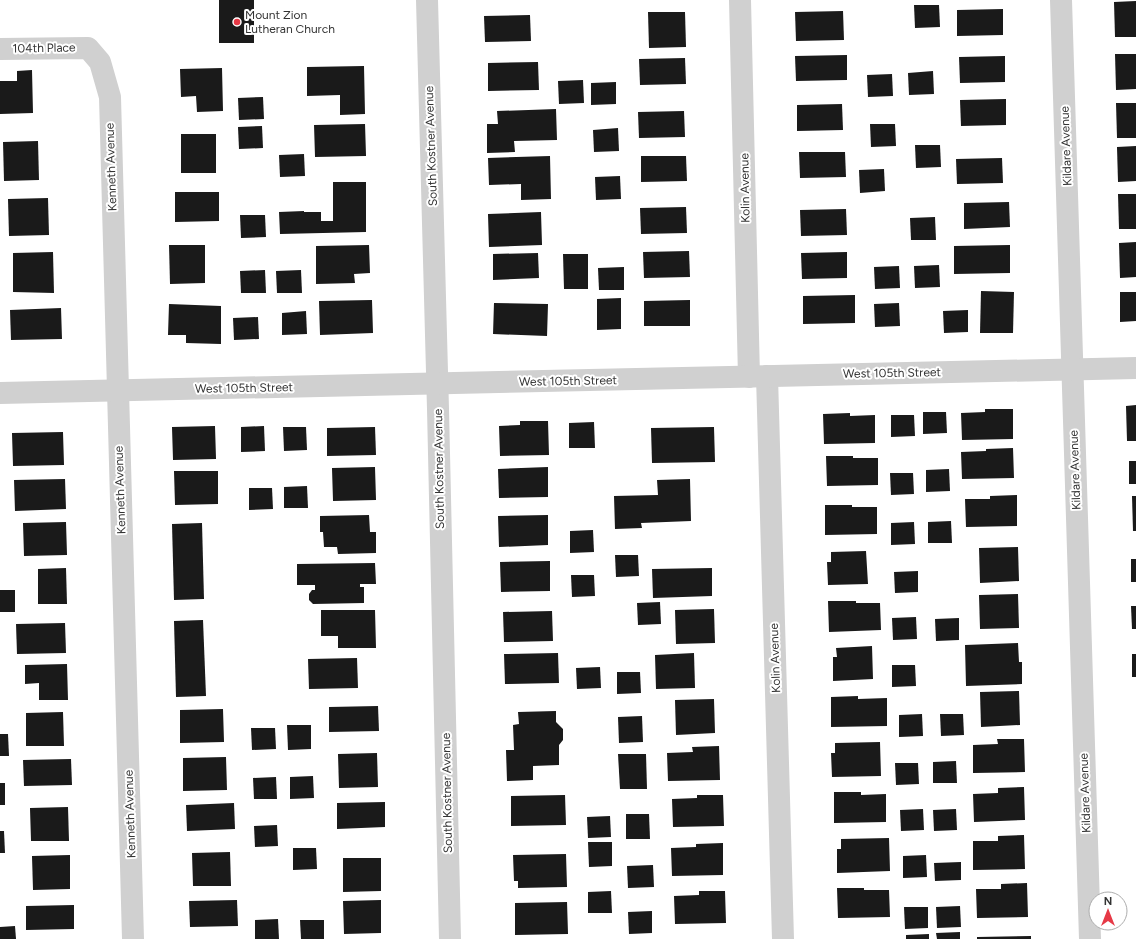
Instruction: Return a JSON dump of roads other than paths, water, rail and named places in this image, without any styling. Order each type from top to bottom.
[{"type":"street","name":"South Kostner Avenue","points":[[427,0],[450,939]]},
{"type":"street","name":"Kolin Avenue","points":[[740,0],[783,939]]},
{"type":"street","name":"Kildare Avenue","points":[[1061,0],[1090,939]]},
{"type":"street","name":"104th Place","points":[[0,49],[88,48]]},
{"type":"street","name":"Kenneth Avenue","points":[[88,48],[100,62],[110,97],[133,939]]},
{"type":"street","name":"West 105th Street","points":[[0,394],[1136,368]]},
{"type":"place","name":"Mount Zion Lutheran Church","points":[[237,22]]}]
